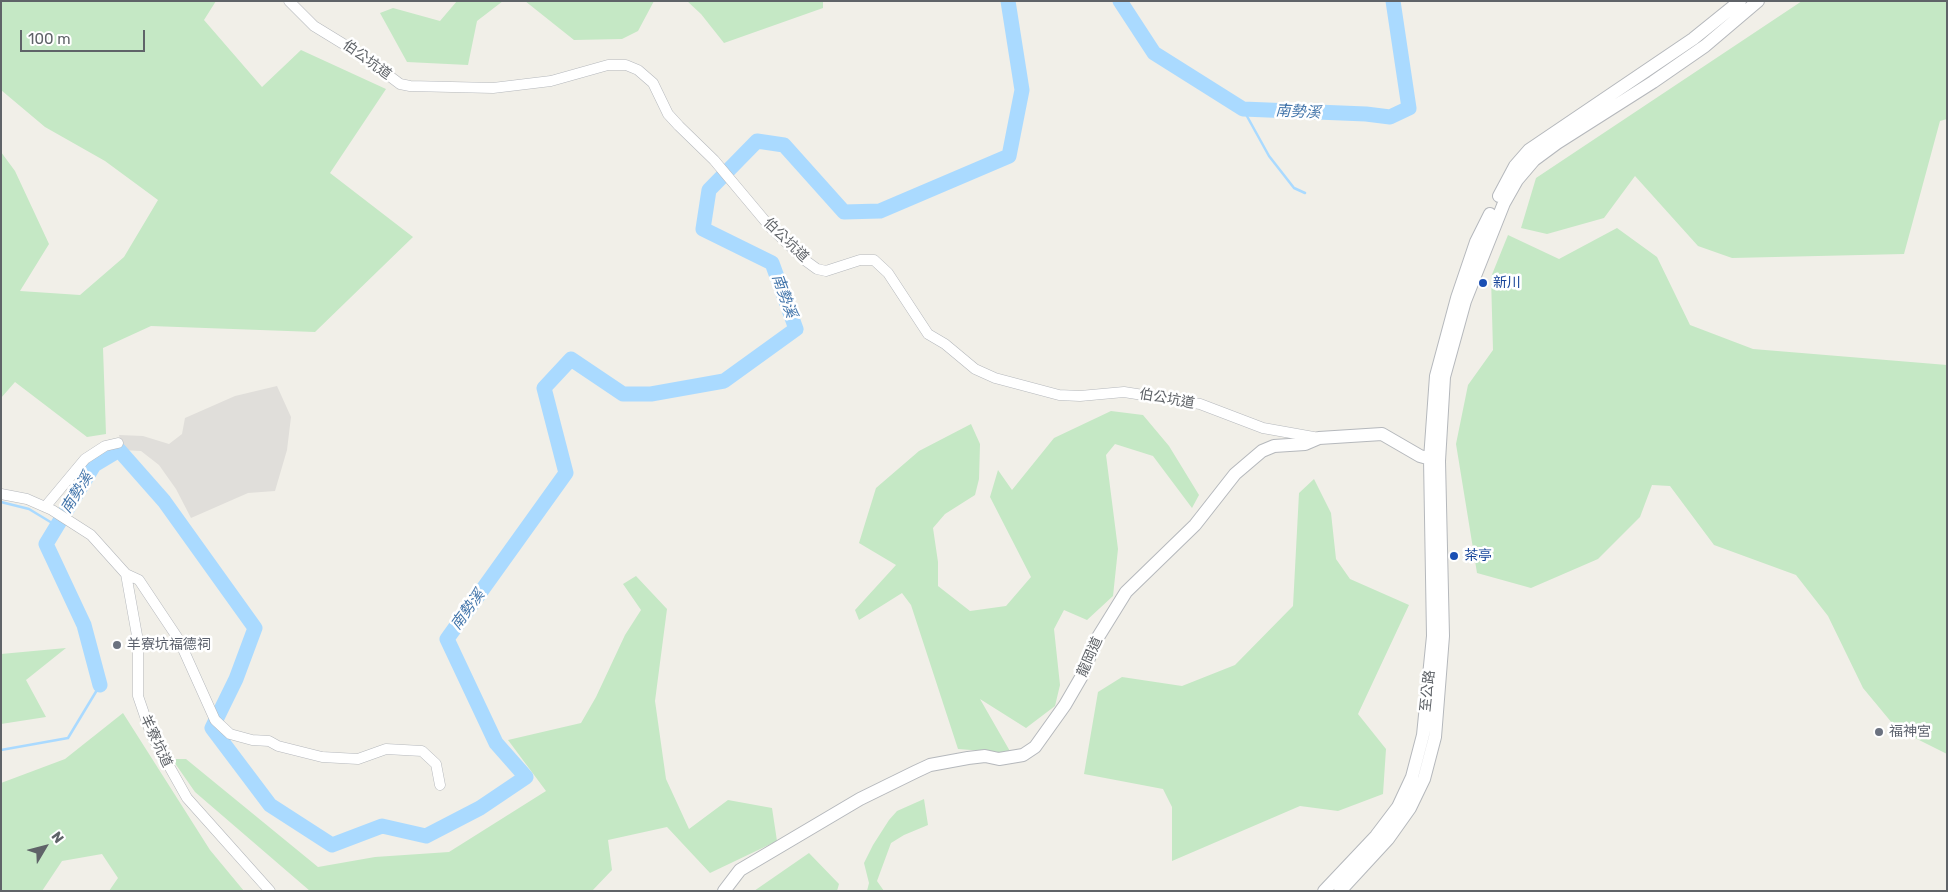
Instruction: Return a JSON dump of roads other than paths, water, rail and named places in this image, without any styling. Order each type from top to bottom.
[{"type":"street","name":"伯公坑道","points":[[289,1],[314,26],[363,56],[394,80],[405,85],[493,88],[551,81],[608,65],[626,65],[638,70],[653,83],[668,114],[714,160],[771,228],[816,269],[826,272],[860,260],[874,260],[888,273],[928,334],[945,344],[975,369],[995,378],[1059,395],[1080,396],[1124,392],[1191,402],[1232,415],[1262,428],[1319,438]]},
{"type":"street","points":[[1435,460],[1436,376],[1448,323],[1476,242],[1514,166],[1528,150],[1693,39],[1740,1]]},
{"type":"street","points":[[1435,460],[1444,377],[1453,338],[1485,246],[1504,203],[1517,180],[1534,160],[1556,143],[1653,82],[1705,46],[1758,1]]},
{"type":"street","name":"龍岡道","points":[[724,891],[740,870],[860,799],[930,765],[985,756],[999,759],[1023,755],[1036,747],[1065,705],[1083,674],[1095,642],[1126,592],[1196,525],[1234,474],[1255,455],[1274,446],[1305,444],[1319,438],[1382,434],[1420,456],[1435,460]]},
{"type":"street","points":[[49,508],[85,459],[105,446],[118,443]]},
{"type":"street","name":"至公路","points":[[1340,891],[1388,839],[1410,808],[1424,779],[1438,636],[1435,460]]},
{"type":"street","points":[[1,494],[27,499],[49,508],[91,535],[126,574],[139,580],[179,640],[215,720],[230,734],[252,740],[269,741],[278,746],[322,757],[358,759],[386,749],[422,751],[436,764],[440,785]]},
{"type":"street","name":"羊寮坑道","points":[[126,574],[138,641],[138,696],[151,734],[187,798],[270,891]]},
{"type":"street","name":"至公路","points":[[1324,891],[1376,836],[1398,807],[1429,736]]},
{"type":"waterway","name":"南勢溪","points":[[100,685],[84,625],[46,544],[94,465],[119,450],[164,501],[255,628],[236,679],[212,728],[270,805],[332,845],[382,826],[426,836],[480,808],[526,777],[496,743],[447,639],[566,473],[544,388],[571,359],[623,394],[651,394],[724,381],[796,329],[772,263],[703,229],[709,190],[757,141],[784,145],[844,212],[880,211],[1009,156],[1022,90],[1008,1]]},
{"type":"waterway","name":"南勢溪","points":[[1120,1],[1154,53],[1243,109],[1366,114],[1390,117],[1409,108],[1393,1]]},
{"type":"waterway","points":[[1243,109],[1269,156],[1294,188],[1305,193]]},
{"type":"waterway","points":[[1,502],[29,509],[57,526]]},
{"type":"waterway","name":"南勢溪","points":[[1,750],[68,738],[100,685]]},
{"type":"place","name":"新川","points":[[1483,283]]},
{"type":"place","name":"茶亭","points":[[1454,556]]},
{"type":"place","name":"羊寮坑福德祠","points":[[117,645]]},
{"type":"place","name":"福神宮","points":[[1879,732]]}]
